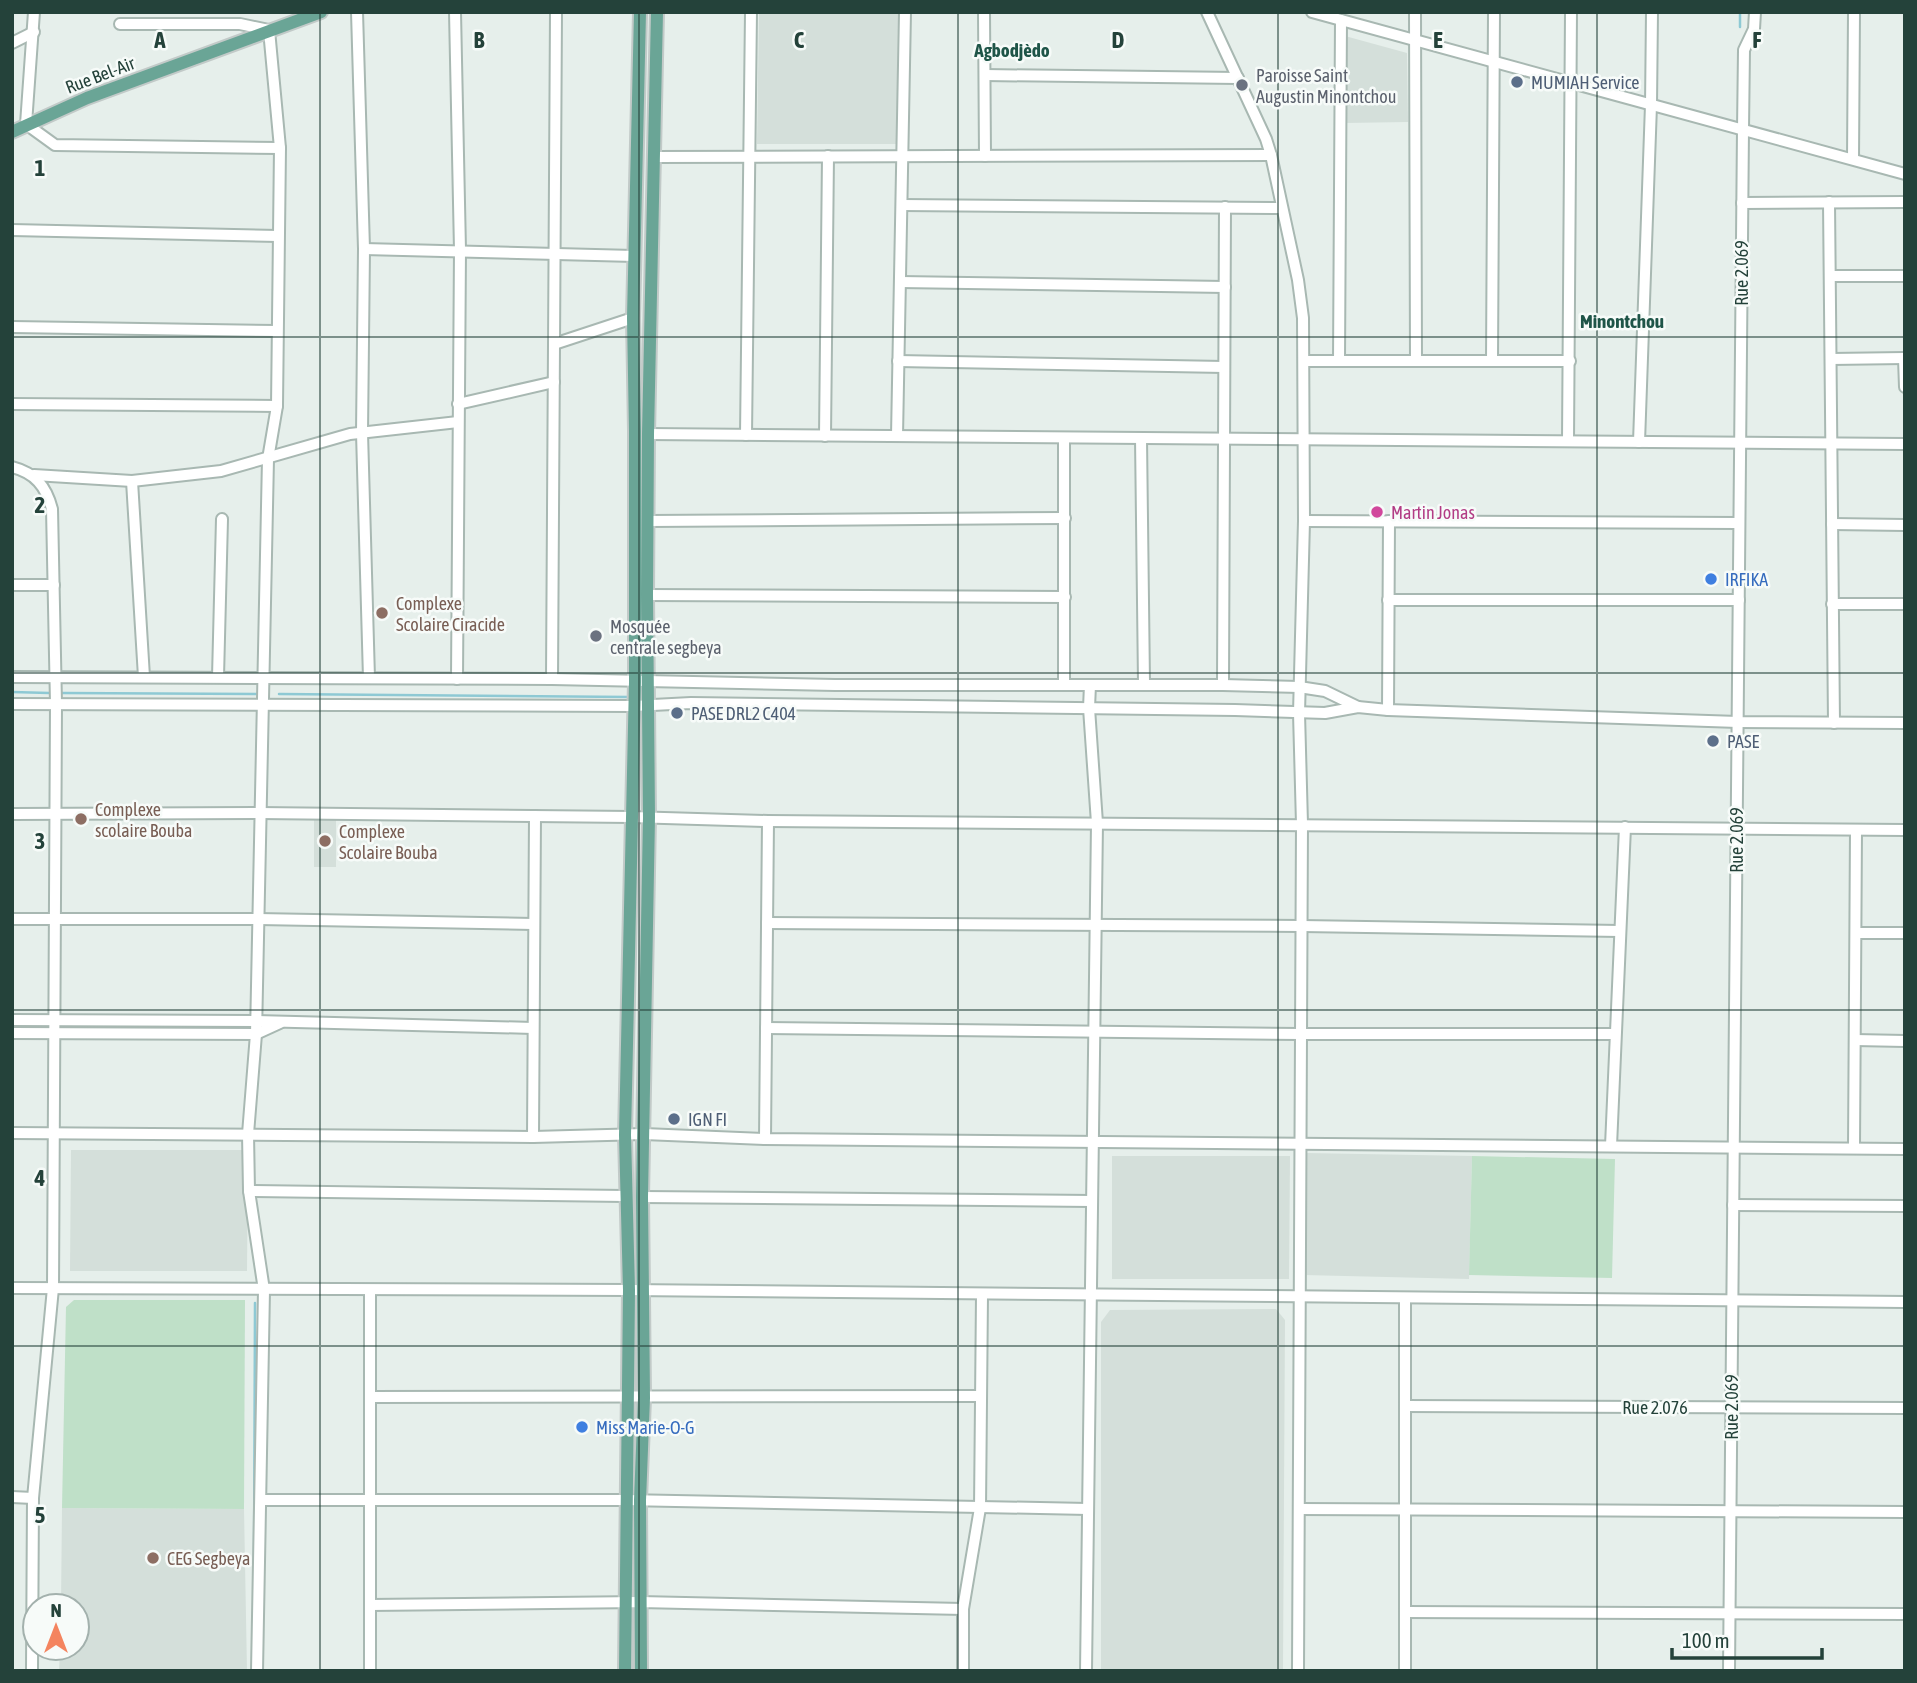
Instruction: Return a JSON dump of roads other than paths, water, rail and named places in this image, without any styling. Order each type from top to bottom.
[{"type":"main road","name":"Rue Bel-Air","points":[[12,132],[87,98],[321,12]]},
{"type":"main road","points":[[625,1671],[629,1290],[625,1135],[635,682],[633,318],[640,12]]},
{"type":"main road","points":[[640,1671],[640,1500],[644,1398],[642,1197],[649,817],[648,434],[657,12]]},
{"type":"street","points":[[34,12],[26,124],[55,145],[279,148]]},
{"type":"street","points":[[357,12],[364,249],[362,433],[369,678]]},
{"type":"street","points":[[456,12],[460,250],[457,678]]},
{"type":"street","points":[[552,679],[556,12]]},
{"type":"street","points":[[746,435],[751,12]]},
{"type":"street","points":[[897,436],[905,12]]},
{"type":"street","points":[[984,12],[985,156]]},
{"type":"street","points":[[1207,12],[1271,155],[1302,300],[1304,521],[1299,687],[1302,824],[1298,1671]]},
{"type":"street","points":[[1312,12],[1905,174]]},
{"type":"street","points":[[1415,12],[1416,361]]},
{"type":"street","points":[[1492,361],[1494,12]]},
{"type":"street","points":[[1568,441],[1571,12]]},
{"type":"street","points":[[1640,442],[1652,12]]},
{"type":"street","name":"Rue 2.069","points":[[1729,1671],[1744,50],[1755,29],[1755,12]]},
{"type":"street","points":[[1853,159],[1854,12]]},
{"type":"street","points":[[1338,17],[1339,361]]},
{"type":"street","points":[[120,24],[240,24],[269,30],[279,148],[277,406],[268,459],[256,1034],[248,1134],[249,1191],[264,1290],[257,1671]]},
{"type":"street","points":[[12,43],[34,32]]},
{"type":"street","points":[[985,75],[1238,78]]},
{"type":"street","points":[[653,157],[1271,155]]},
{"type":"street","points":[[825,436],[828,156]]},
{"type":"street","points":[[1742,202],[1905,202]]},
{"type":"street","points":[[1829,202],[1834,723]]},
{"type":"street","points":[[902,205],[1281,208]]},
{"type":"street","points":[[1223,685],[1225,207]]},
{"type":"street","points":[[12,230],[278,236]]},
{"type":"street","points":[[364,249],[634,256]]},
{"type":"street","points":[[1830,276],[1905,276]]},
{"type":"street","points":[[900,282],[1225,287]]},
{"type":"street","points":[[554,344],[633,318]]},
{"type":"street","points":[[12,327],[277,331]]},
{"type":"street","points":[[1830,359],[1904,358],[1905,387]]},
{"type":"street","points":[[898,361],[1224,366]]},
{"type":"street","points":[[1304,361],[1570,361]]},
{"type":"street","points":[[458,404],[554,382]]},
{"type":"street","points":[[12,404],[277,406]]},
{"type":"street","points":[[12,467],[34,475],[132,481],[221,471],[350,434],[458,422]]},
{"type":"street","points":[[648,434],[1905,444]]},
{"type":"street","points":[[1064,438],[1064,684]]},
{"type":"street","points":[[1141,438],[1144,683]]},
{"type":"street","points":[[32,1671],[33,1498],[53,1289],[56,704],[52,509],[49,498],[34,475]]},
{"type":"street","points":[[132,481],[144,677]]},
{"type":"street","points":[[649,521],[1065,518]]},
{"type":"street","points":[[218,677],[222,519]]},
{"type":"street","points":[[1304,521],[1739,523]]},
{"type":"street","points":[[1388,710],[1389,521]]},
{"type":"street","points":[[1832,524],[1905,525]]},
{"type":"street","points":[[12,585],[54,585]]},
{"type":"street","points":[[647,595],[1065,597]]},
{"type":"street","points":[[1388,600],[1738,600]]},
{"type":"street","points":[[1832,604],[1905,604]]},
{"type":"street","points":[[12,677],[457,678],[835,685],[1144,683],[1299,687],[1325,691],[1358,707]]},
{"type":"street","points":[[1086,1671],[1097,823],[1089,708],[1090,685]]},
{"type":"street","points":[[12,704],[1089,708],[1299,713],[1325,713],[1358,707],[1738,722],[1905,723]]},
{"type":"street","points":[[12,814],[259,813],[649,817],[768,821],[1905,830]]},
{"type":"street","points":[[533,1137],[535,816]]},
{"type":"street","points":[[765,1139],[768,821]]},
{"type":"street","points":[[1611,1146],[1625,827]]},
{"type":"street","points":[[1854,1148],[1856,830]]},
{"type":"street","points":[[12,919],[533,923]]},
{"type":"street","points":[[767,923],[1620,931]]},
{"type":"street","points":[[1856,933],[1905,933]]},
{"type":"street","points":[[12,1020],[256,1021],[533,1028]]},
{"type":"street","points":[[12,1033],[256,1034],[283,1022]]},
{"type":"street","points":[[766,1028],[1301,1034],[1615,1034]]},
{"type":"street","points":[[1855,1040],[1905,1041]]},
{"type":"street","points":[[12,1133],[533,1137],[644,1134],[765,1139],[1905,1149]]},
{"type":"street","points":[[249,1191],[625,1196]]},
{"type":"street","points":[[642,1197],[1092,1201]]},
{"type":"street","points":[[1733,1205],[1905,1206]]},
{"type":"street","points":[[12,1288],[629,1290],[1905,1302]]},
{"type":"street","points":[[370,1291],[370,1671]]},
{"type":"street","points":[[963,1671],[963,1609],[980,1508],[982,1295]]},
{"type":"street","points":[[1405,1298],[1405,1671]]},
{"type":"street","points":[[370,1397],[981,1396]]},
{"type":"street","name":"Rue 2.076","points":[[1405,1406],[1905,1408]]},
{"type":"street","points":[[12,1497],[33,1498]]},
{"type":"street","points":[[261,1500],[640,1500],[1088,1508]]},
{"type":"street","points":[[1299,1509],[1905,1512]]},
{"type":"street","points":[[370,1605],[640,1602],[963,1609]]},
{"type":"street","points":[[1405,1612],[1905,1614]]},
{"type":"waterway","points":[[1740,12],[1740,27]]},
{"type":"waterway","points":[[12,692],[49,693]]},
{"type":"waterway","points":[[62,693],[257,694]]},
{"type":"waterway","points":[[279,694],[630,697]]},
{"type":"waterway","points":[[12,1026],[45,1026]]},
{"type":"waterway","points":[[62,1027],[211,1029]]},
{"type":"waterway","points":[[254,1566],[255,1303]]},
{"type":"place","name":"MUMIAH Service","points":[[1517,82]]},
{"type":"place","name":"Paroisse Saint Augustin Minontchou","points":[[1242,85]]},
{"type":"place","name":"Martin Jonas","points":[[1377,512]]},
{"type":"place","name":"IRFIKA","points":[[1711,579]]},
{"type":"place","name":"Complexe Scolaire Ciracide","points":[[382,613]]},
{"type":"place","name":"Mosquée centrale segbeya","points":[[596,636]]},
{"type":"place","name":"PASE DRL2 C404","points":[[677,713]]},
{"type":"place","name":"PASE","points":[[1713,741]]},
{"type":"place","name":"Complexe scolaire Bouba","points":[[81,819]]},
{"type":"place","name":"Complexe Scolaire Bouba","points":[[325,841]]},
{"type":"place","name":"IGN FI","points":[[674,1119]]},
{"type":"place","name":"Miss Marie-O-G","points":[[582,1427]]},
{"type":"place","name":"CEG Segbeya","points":[[153,1558]]},
{"type":"district","name":"Agbodjèdo","points":[[1012,50]]},
{"type":"district","name":"Minontchou","points":[[1622,321]]}]
